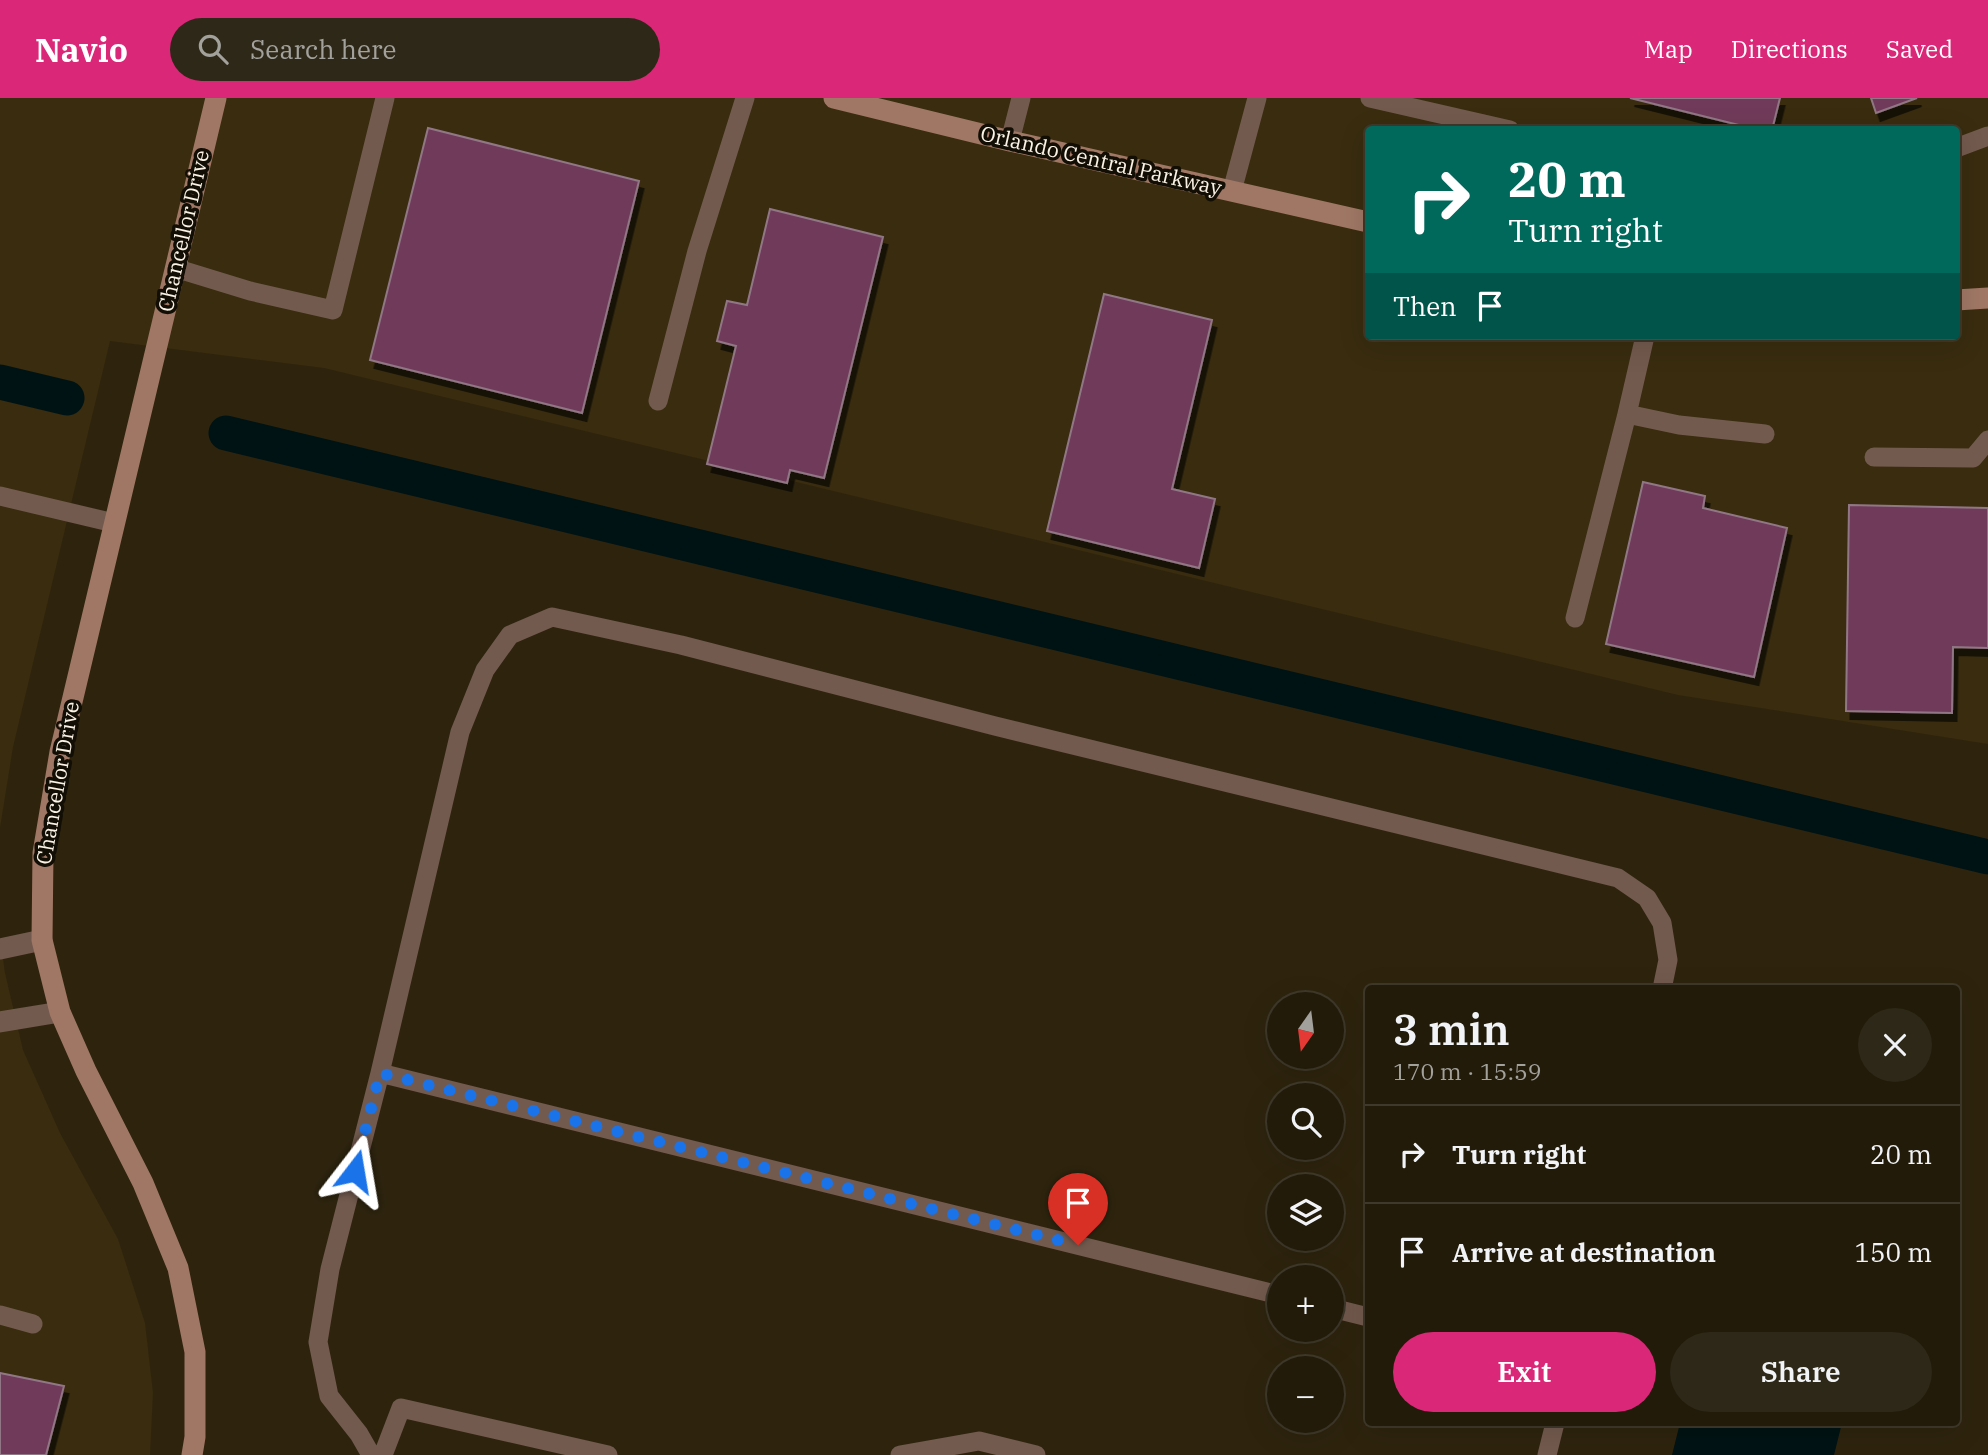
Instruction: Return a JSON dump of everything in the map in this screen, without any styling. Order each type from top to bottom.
[{"type":"street","name":"Chancellor Drive","points":[[192,1455],[195,1437],[195,1352],[178,1268],[144,1183],[86,1071],[60,1012],[42,940],[43,853],[60,751],[216,98]]},
{"type":"street","name":"Orlando Central Parkway","points":[[834,98],[1365,221]]},
{"type":"street","points":[[1960,300],[1988,298]]},
{"type":"street","points":[[0,949],[42,940]]},
{"type":"street","points":[[0,1022],[60,1012]]},
{"type":"lane","points":[[175,268],[250,291],[334,310],[385,98]]},
{"type":"lane","points":[[658,401],[697,251],[745,98]]},
{"type":"lane","points":[[1010,141],[1021,98]]},
{"type":"lane","points":[[1232,191],[1256,98]]},
{"type":"lane","points":[[1370,98],[1492,126]]},
{"type":"lane","points":[[1960,146],[1988,136]]},
{"type":"lane","points":[[1575,618],[1644,340]]},
{"type":"lane","points":[[1627,415],[1679,425],[1765,434]]},
{"type":"lane","points":[[1874,457],[1973,458],[1988,440]]},
{"type":"lane","points":[[0,496],[114,523]]},
{"type":"lane","points":[[371,1455],[359,1434],[329,1396],[318,1342],[330,1269],[380,1073],[460,732],[485,670],[510,635],[552,617],[681,645],[995,726],[1618,878],[1647,898],[1662,923],[1668,960],[1663,985]]},
{"type":"lane","points":[[380,1073],[1267,1292]]},
{"type":"lane","points":[[1344,1311],[1365,1316]]},
{"type":"lane","points":[[0,1315],[33,1324]]},
{"type":"lane","points":[[383,1455],[401,1408],[608,1455]]},
{"type":"lane","points":[[1547,1455],[1554,1426]]},
{"type":"lane","points":[[900,1455],[979,1441],[1036,1455]]},
{"type":"shaded area","points":[[0,98],[1988,98],[1988,744],[1678,695],[324,368],[110,341],[13,747],[0,828]]},
{"type":"shaded area","points":[[0,937],[5,973],[23,1050],[60,1133],[118,1239],[145,1323],[153,1393],[150,1455],[0,1455]]},
{"type":"shaded area","points":[[1679,1426],[1841,1426],[1834,1455],[1672,1455]]},
{"type":"building","points":[[1630,98],[1780,98],[1773,126],[1743,126]]},
{"type":"building","points":[[1871,98],[1917,98],[1876,113]]},
{"type":"building","points":[[428,128],[639,181],[582,413],[370,360]]},
{"type":"building","points":[[770,209],[883,237],[824,478],[790,470],[787,483],[707,464],[736,346],[717,341],[727,301],[747,305]]},
{"type":"building","points":[[1104,294],[1212,320],[1172,489],[1215,499],[1199,568],[1047,531]]},
{"type":"building","points":[[1643,482],[1705,496],[1703,508],[1787,528],[1754,677],[1606,644]]},
{"type":"building","points":[[1849,505],[1988,508],[1988,648],[1953,647],[1952,713],[1846,711]]},
{"type":"building","points":[[0,1373],[64,1386],[46,1455],[0,1455]]},
{"type":"waterway","points":[[0,382],[67,398]]},
{"type":"waterway","points":[[226,433],[1988,857]]},
{"type":"route","points":[[355,1171],[380,1073],[1078,1245]]}]
